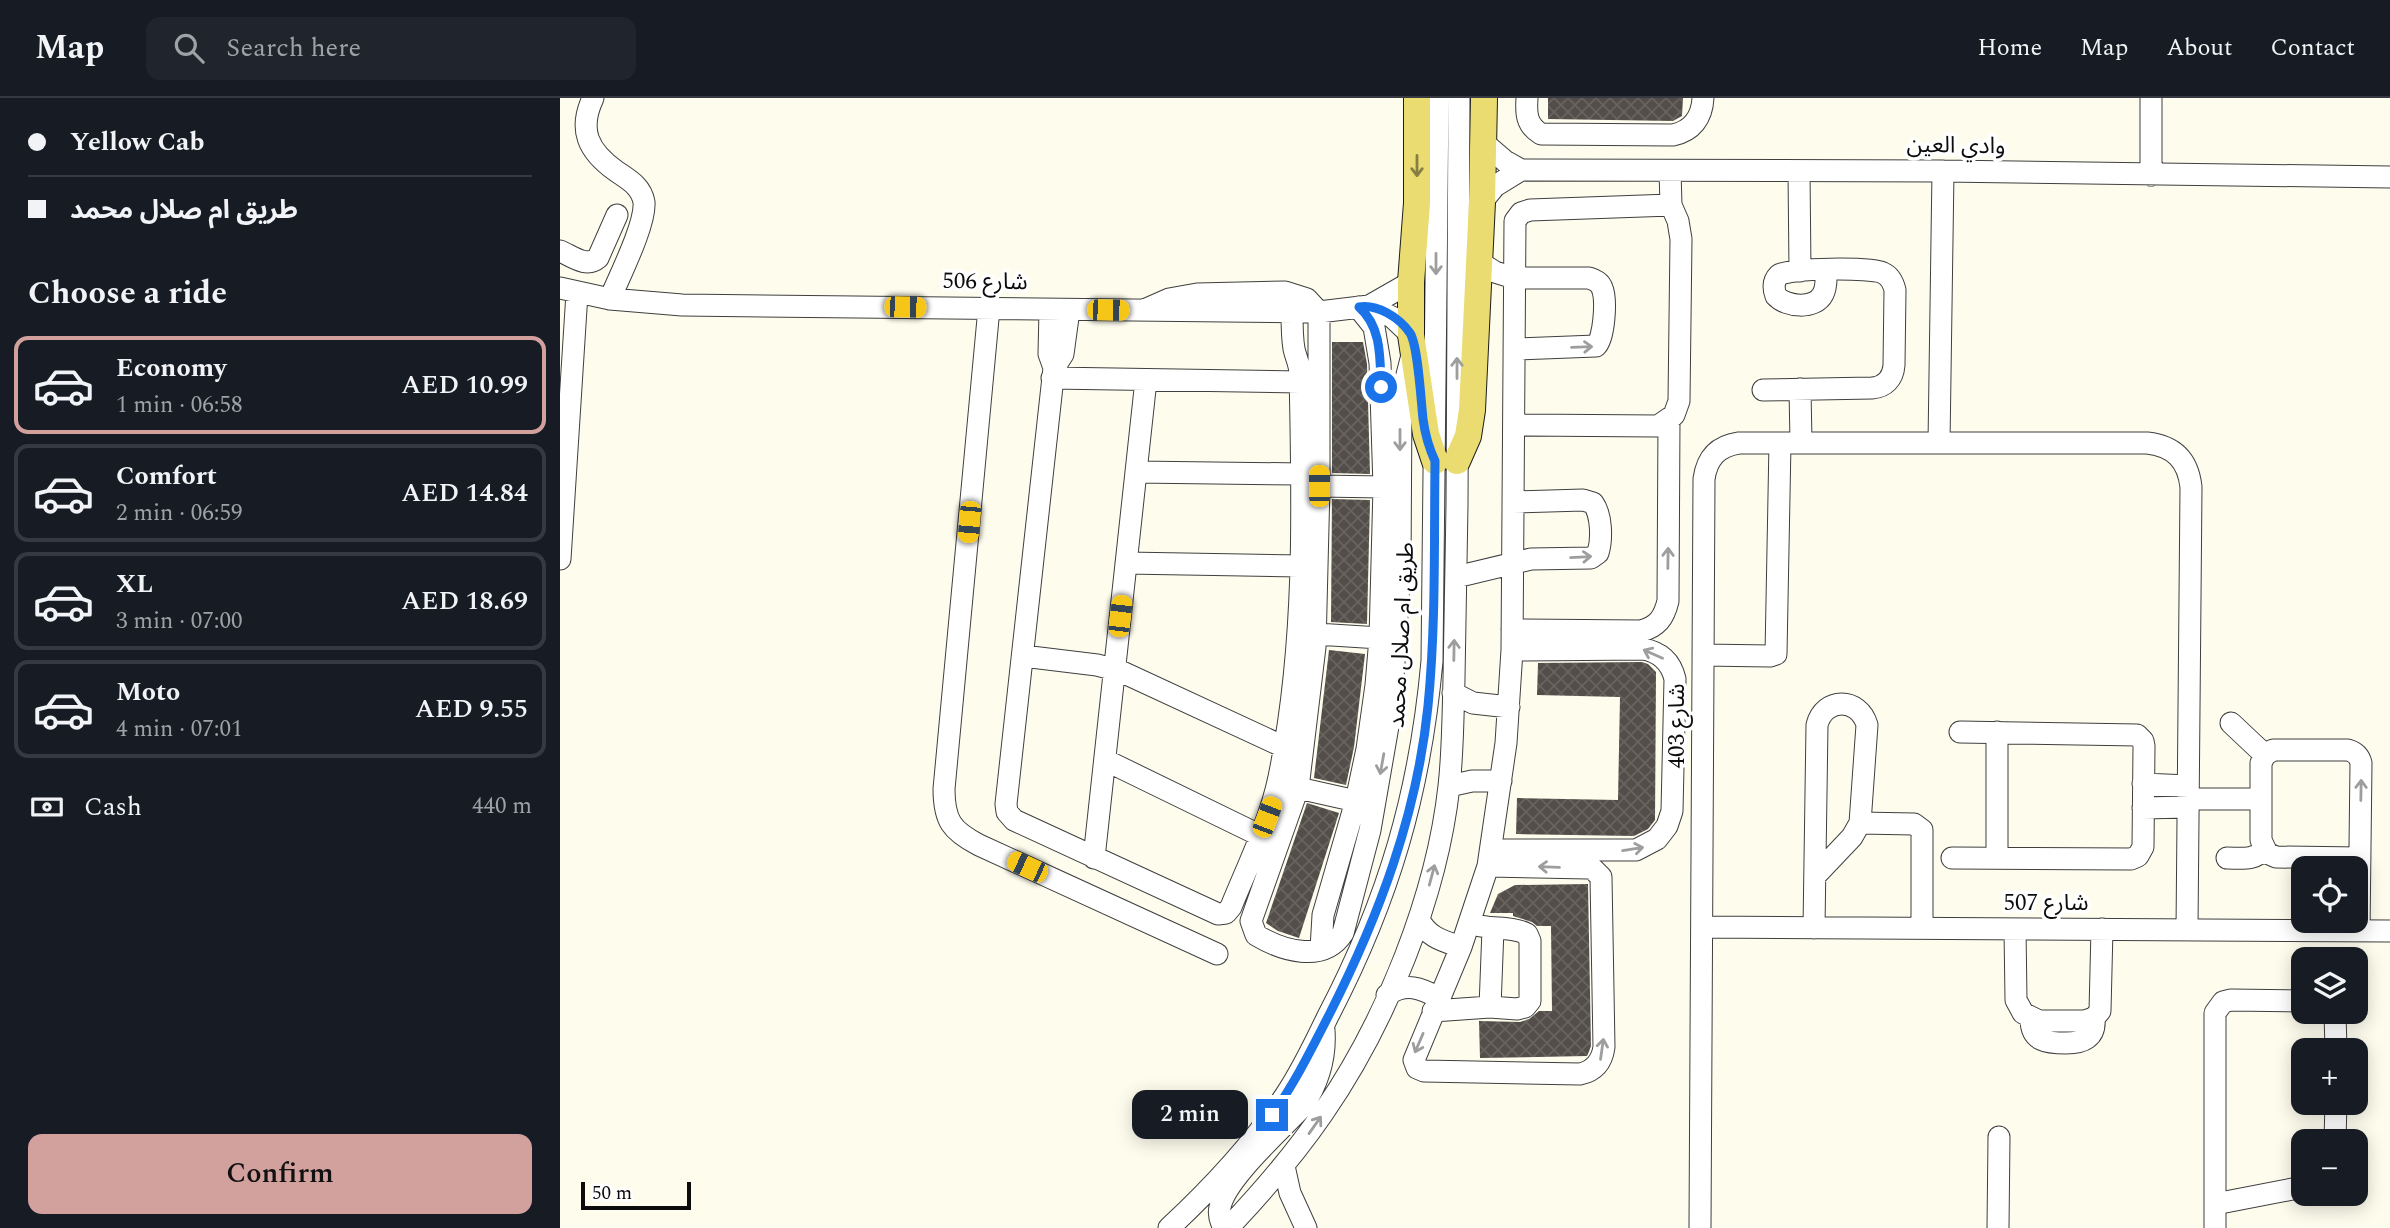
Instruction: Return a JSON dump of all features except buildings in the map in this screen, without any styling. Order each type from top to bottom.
[{"type":"main road","points":[[1418,98],[1417,203],[1412,282],[1413,342],[1424,427],[1446,461],[1468,436],[1472,410],[1484,98]]},
{"type":"street","points":[[593,98],[585,120],[588,139],[607,164],[639,189],[644,204],[642,220],[610,299]]},
{"type":"street","name":"طريق ام صلال محمد","points":[[1233,1221],[1284,1166],[1338,1091],[1362,1048],[1419,919],[1433,869],[1449,786],[1456,577],[1446,461],[1438,98]]},
{"type":"street","name":"طريق ام صلال محمد","points":[[1169,1228],[1189,1210],[1256,1136],[1287,1094],[1362,949],[1399,848],[1421,756],[1432,661],[1446,461],[1459,98]]},
{"type":"street","points":[[1527,98],[1527,120],[1541,134],[1673,135],[1684,132],[1695,123],[1702,110],[1703,98]]},
{"type":"street","points":[[2151,98],[2151,175]]},
{"type":"street","points":[[1484,144],[1497,156],[1521,170]]},
{"type":"street","points":[[1482,202],[1503,180],[1521,170]]},
{"type":"street","name":"وادي العين","points":[[1521,170],[1943,171],[2390,177]]},
{"type":"street","points":[[1799,171],[1800,271]]},
{"type":"street","points":[[1939,443],[1943,171]]},
{"type":"street","points":[[1514,425],[1658,426],[1669,420],[1678,408],[1681,230],[1671,205],[1670,172]]},
{"type":"street","points":[[1490,858],[1588,868],[1601,877],[1604,1047],[1601,1058],[1590,1070],[1580,1074],[1420,1070],[1415,1065],[1414,1056],[1461,947],[1490,858],[1501,781],[1509,707],[1512,640],[1514,225],[1517,216],[1525,211],[1671,205]]},
{"type":"street","points":[[560,559],[568,255],[589,263],[598,258],[617,215]]},
{"type":"street","points":[[1479,262],[1495,272],[1514,278],[1589,278],[1601,285],[1604,294],[1602,337],[1596,346],[1514,349]]},
{"type":"street","points":[[1763,390],[1877,388],[1887,382],[1893,371],[1895,290],[1889,277],[1877,271],[1826,271],[1800,271],[1787,271],[1776,279],[1774,291],[1782,302],[1808,304],[1819,300],[1825,289],[1826,271]]},
{"type":"street","name":"شارع 506","points":[[567,290],[610,299],[682,305],[1306,312],[1364,306],[1412,282]]},
{"type":"street","points":[[1306,312],[1316,635],[1298,788],[1253,914],[1252,929],[1263,939],[1291,951],[1309,952],[1335,942],[1345,927],[1370,830],[1391,709],[1398,617],[1401,398],[1413,342],[1392,317],[1364,306]]},
{"type":"street","points":[[1321,949],[1326,906],[1356,801],[1376,685],[1380,638],[1384,487],[1378,344],[1374,327],[1364,306]]},
{"type":"street","points":[[989,308],[944,809],[950,824],[970,841],[1217,954]]},
{"type":"street","points":[[1059,310],[1049,354],[1053,373],[1007,812],[1014,820],[1094,858],[1214,913],[1222,914],[1231,906],[1274,799],[1284,747],[1297,648],[1299,566],[1310,480],[1300,373],[1293,343],[1306,312]]},
{"type":"street","points":[[1053,373],[1146,380],[1300,373]]},
{"type":"street","points":[[1094,858],[1146,380]]},
{"type":"street","points":[[1703,655],[1776,654],[1790,443],[1800,389]]},
{"type":"street","points":[[1512,640],[1641,631],[1649,629],[1661,620],[1668,601],[1669,420]]},
{"type":"street","name":"شارع 403","points":[[1700,1228],[1706,468],[1718,450],[1728,445],[1790,443],[2147,443],[2160,444],[2173,450],[2183,460],[2189,473],[2190,487],[2187,930]]},
{"type":"street","points":[[1136,472],[1310,480],[1384,487]]},
{"type":"street","points":[[1456,577],[1513,562],[1539,558],[1591,558],[1598,553],[1598,513],[1597,508],[1589,501],[1513,502]]},
{"type":"street","points":[[1126,563],[1299,566]]},
{"type":"street","points":[[1316,635],[1380,638]]},
{"type":"street","points":[[1490,858],[1636,850],[1651,844],[1663,833],[1672,811],[1675,679],[1667,660],[1656,652],[1643,649],[1512,640]]},
{"type":"street","points":[[1023,656],[1114,668],[1284,747]]},
{"type":"street","points":[[1453,694],[1473,703],[1509,707]]},
{"type":"street","points":[[1814,928],[1817,725],[1826,710],[1836,704],[1853,706],[1863,714],[1867,725],[1860,823],[1852,837],[1815,876]]},
{"type":"street","points":[[2231,723],[2265,755]]},
{"type":"street","points":[[1952,858],[2131,859],[2138,856],[2143,847],[2143,741],[2137,735],[1960,732]]},
{"type":"street","points":[[1997,732],[1997,857]]},
{"type":"street","points":[[2291,857],[2276,857],[2264,849],[2262,840],[2261,763],[2265,755],[2273,750],[2348,750],[2358,756],[2361,763],[2360,856]]},
{"type":"street","points":[[1105,760],[1259,835]]},
{"type":"street","points":[[1449,786],[1472,781],[1501,781]]},
{"type":"street","points":[[2143,784],[2188,797],[2261,799]]},
{"type":"street","points":[[1298,788],[1356,801]]},
{"type":"street","points":[[2143,808],[2188,797]]},
{"type":"street","points":[[1860,823],[1914,824],[1922,830],[1922,928]]},
{"type":"street","points":[[2227,858],[2252,858],[2264,849]]},
{"type":"street","points":[[1419,919],[1434,937],[1461,947]]},
{"type":"street","points":[[1387,995],[1399,988],[1413,987],[1436,1004],[1521,1009],[1527,1004],[1531,997],[1529,937],[1523,931],[1493,929],[1469,923]]},
{"type":"street","name":"شارع 507","points":[[1702,927],[2291,931]]},
{"type":"street","points":[[1490,1007],[1493,929]]},
{"type":"street","points":[[2015,929],[2015,1000],[2022,1013],[2031,1019],[2036,1036],[2052,1043],[2084,1041],[2093,1031],[2094,1018],[2102,1006],[2102,929]]},
{"type":"street","name":"شارع 507","points":[[2368,931],[2390,931]]},
{"type":"street","points":[[2215,1228],[2214,1017],[2222,1002],[2231,1000],[2291,1001]]},
{"type":"street","points":[[1189,1210],[1233,1221],[1233,1181],[1311,1094],[1321,1067],[1324,1025]]},
{"type":"street","points":[[1998,1228],[1999,1137]]},
{"type":"street","points":[[1284,1166],[1290,1193],[1306,1228]]},
{"type":"street","points":[[2215,1204],[2291,1189]]},
{"type":"route","points":[[1272,1115],[1287,1094],[1324,1025],[1366,938],[1399,848],[1421,756],[1432,661],[1435,461],[1423,420],[1411,335],[1403,325],[1381,310],[1369,306],[1359,307],[1370,319],[1377,335],[1381,387]]}]
